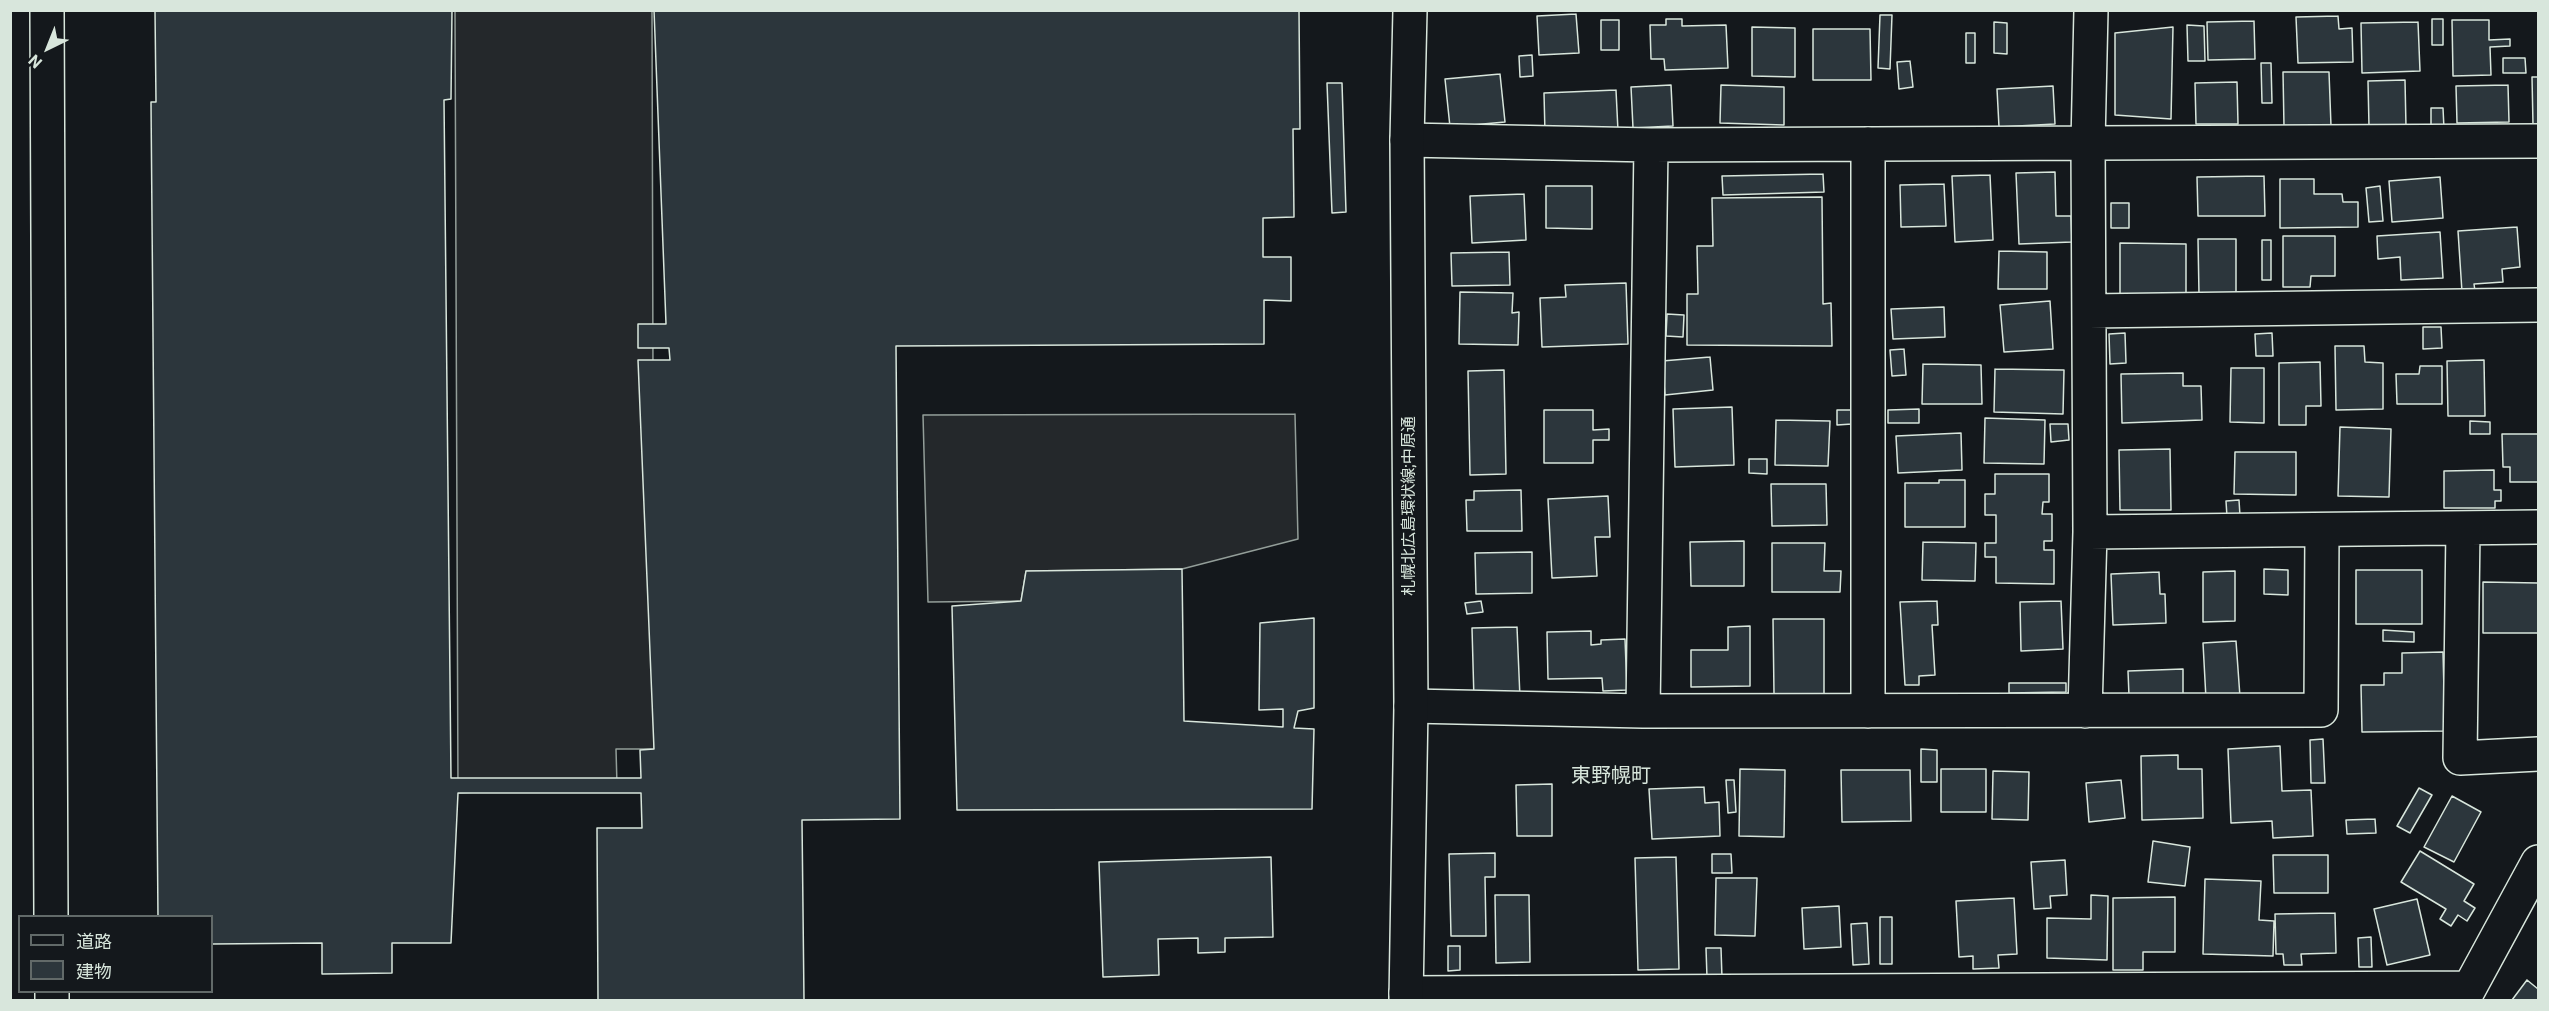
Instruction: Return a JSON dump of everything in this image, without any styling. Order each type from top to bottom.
[{"type":"street","points":[[47,10],[51,915]]},
{"type":"street","name":"札幌北広島環状線;中原通","points":[[1406,997],[1411,706],[1407,140],[1410,10]]},
{"type":"street","points":[[2085,711],[2090,532],[2088,143],[2091,10]]},
{"type":"street","points":[[1407,140],[1651,144],[2538,141]]},
{"type":"street","points":[[1643,711],[1651,144]]},
{"type":"street","points":[[1868,144],[1868,711]]},
{"type":"street","points":[[2089,311],[2538,305]]},
{"type":"street","points":[[2090,532],[2538,527]]},
{"type":"street","points":[[2463,528],[2460,758],[2538,754]]},
{"type":"street","points":[[1411,706],[1643,711],[2321,710],[2322,530]]},
{"type":"street","points":[[1406,997],[2466,994],[2538,862]]},
{"type":"shaded area","points":[[455,11],[652,11],[654,749],[616,749],[617,785],[458,793]]},
{"type":"shaded area","points":[[1295,414],[1298,539],[1182,569],[1026,571],[1021,601],[928,602],[923,415]]},
{"type":"building","points":[[155,10],[452,10],[451,99],[444,100],[451,778],[641,778],[640,750],[654,749],[638,360],[670,360],[669,348],[638,348],[638,324],[666,324],[654,10],[1299,10],[1300,129],[1293,129],[1294,217],[1263,218],[1263,257],[1291,257],[1291,301],[1264,300],[1264,344],[896,346],[900,819],[802,820],[804,1000],[598,1000],[597,828],[642,828],[641,793],[458,793],[451,943],[392,943],[392,973],[322,974],[322,943],[213,944],[213,915],[158,915],[151,102],[156,102]]},
{"type":"building","points":[[1576,14],[1579,53],[1539,55],[1537,16]]},
{"type":"building","points":[[1880,15],[1892,15],[1890,69],[1878,68]]},
{"type":"building","points":[[2338,16],[2339,29],[2352,28],[2353,62],[2298,63],[2296,17]]},
{"type":"building","points":[[1666,19],[1682,19],[1682,26],[1726,25],[1728,68],[1665,70],[1664,59],[1651,59],[1650,25],[1666,25]]},
{"type":"building","points":[[2432,19],[2443,19],[2443,45],[2432,45]]},
{"type":"building","points":[[1601,20],[1619,20],[1619,50],[1601,50]]},
{"type":"building","points":[[2452,20],[2489,20],[2489,40],[2510,39],[2510,46],[2490,47],[2491,75],[2453,76]]},
{"type":"building","points":[[2254,21],[2255,59],[2208,60],[2207,22]]},
{"type":"building","points":[[1994,22],[2007,23],[2007,54],[1994,53]]},
{"type":"building","points":[[2418,22],[2420,71],[2362,73],[2361,23]]},
{"type":"building","points":[[2187,25],[2204,26],[2205,61],[2188,61]]},
{"type":"building","points":[[1752,27],[1795,28],[1795,77],[1752,76]]},
{"type":"building","points":[[2173,27],[2171,119],[2115,115],[2115,33]]},
{"type":"building","points":[[1813,29],[1870,29],[1871,80],[1813,80]]},
{"type":"building","points":[[1966,33],[1975,33],[1975,63],[1966,63]]},
{"type":"building","points":[[1532,55],[1533,76],[1520,77],[1519,56]]},
{"type":"building","points":[[2503,58],[2525,58],[2526,73],[2503,73]]},
{"type":"building","points":[[1910,61],[1913,87],[1899,89],[1897,62]]},
{"type":"building","points":[[2261,63],[2271,63],[2272,103],[2262,103]]},
{"type":"building","points":[[2283,72],[2329,72],[2331,126],[2284,127]]},
{"type":"building","points":[[1500,74],[1505,122],[1450,127],[1445,79]]},
{"type":"building","points":[[2532,77],[2538,77],[2538,125],[2533,125]]},
{"type":"building","points":[[2405,80],[2406,127],[2369,127],[2368,81]]},
{"type":"building","points":[[2237,82],[2238,124],[2196,124],[2195,83]]},
{"type":"building","points":[[1327,83],[1342,83],[1346,212],[1332,213]]},
{"type":"building","points":[[1671,85],[1673,126],[1633,128],[1631,87]]},
{"type":"building","points":[[1721,85],[1784,87],[1784,125],[1720,123]]},
{"type":"building","points":[[2508,85],[2509,122],[2457,123],[2456,86]]},
{"type":"building","points":[[2053,86],[2055,124],[1999,127],[1997,89]]},
{"type":"building","points":[[1616,90],[1618,131],[1545,134],[1544,93]]},
{"type":"building","points":[[2431,108],[2443,108],[2444,129],[2431,129]]},
{"type":"building","points":[[2055,172],[2056,216],[2071,216],[2072,242],[2019,244],[2016,173]]},
{"type":"building","points":[[1823,174],[1824,192],[1723,195],[1722,176]]},
{"type":"building","points":[[1990,175],[1993,240],[1955,242],[1952,176]]},
{"type":"building","points":[[2264,176],[2265,216],[2198,216],[2197,177]]},
{"type":"building","points":[[2440,177],[2443,218],[2392,222],[2389,181]]},
{"type":"building","points":[[2280,179],[2314,179],[2314,194],[2342,194],[2343,202],[2358,202],[2358,227],[2280,228]]},
{"type":"building","points":[[1944,184],[1946,226],[1901,227],[1900,185]]},
{"type":"building","points":[[1546,186],[1592,186],[1592,229],[1546,228]]},
{"type":"building","points":[[2380,186],[2383,221],[2369,222],[2366,188]]},
{"type":"building","points":[[1524,194],[1526,240],[1472,243],[1470,196]]},
{"type":"building","points":[[1822,197],[1823,304],[1831,303],[1832,346],[1687,345],[1687,294],[1698,294],[1697,246],[1713,246],[1712,198]]},
{"type":"building","points":[[2111,203],[2129,203],[2129,228],[2111,228]]},
{"type":"building","points":[[2517,227],[2520,267],[2502,269],[2503,282],[2474,284],[2475,291],[2462,292],[2458,231]]},
{"type":"building","points":[[2440,232],[2443,278],[2401,280],[2400,257],[2378,259],[2377,236]]},
{"type":"building","points":[[2283,236],[2335,236],[2335,276],[2311,276],[2310,287],[2283,287]]},
{"type":"building","points":[[2198,239],[2236,239],[2236,295],[2199,295]]},
{"type":"building","points":[[2262,240],[2271,240],[2271,280],[2262,280]]},
{"type":"building","points":[[2120,243],[2186,244],[2186,295],[2120,295]]},
{"type":"building","points":[[1999,251],[2047,252],[2047,289],[1998,289]]},
{"type":"building","points":[[1509,252],[1510,285],[1452,286],[1451,253]]},
{"type":"building","points":[[1626,283],[1628,344],[1542,347],[1540,298],[1566,297],[1565,285]]},
{"type":"building","points":[[1460,292],[1513,293],[1512,313],[1519,312],[1518,345],[1459,344]]},
{"type":"building","points":[[2050,301],[2053,349],[2004,352],[2000,305]]},
{"type":"building","points":[[1944,307],[1945,337],[1893,339],[1891,309]]},
{"type":"building","points":[[1667,314],[1684,315],[1683,337],[1666,336]]},
{"type":"building","points":[[2423,327],[2441,327],[2442,348],[2423,349]]},
{"type":"building","points":[[2125,333],[2126,363],[2110,364],[2109,334]]},
{"type":"building","points":[[2272,333],[2273,356],[2256,356],[2255,334]]},
{"type":"building","points":[[2335,346],[2364,346],[2365,362],[2383,363],[2383,409],[2336,410]]},
{"type":"building","points":[[1904,349],[1906,375],[1892,376],[1890,350]]},
{"type":"building","points":[[1710,357],[1713,390],[1665,395],[1662,361]]},
{"type":"building","points":[[2484,360],[2485,416],[2448,416],[2447,361]]},
{"type":"building","points":[[2320,362],[2321,406],[2306,406],[2306,425],[2279,425],[2279,363]]},
{"type":"building","points":[[1923,364],[1981,365],[1982,404],[1922,404]]},
{"type":"building","points":[[2420,366],[2442,366],[2442,404],[2397,404],[2396,374],[2419,374]]},
{"type":"building","points":[[2231,368],[2264,368],[2264,423],[2230,422]]},
{"type":"building","points":[[1995,369],[2064,370],[2063,414],[1994,412]]},
{"type":"building","points":[[1504,370],[1506,474],[1470,475],[1468,371]]},
{"type":"building","points":[[2183,373],[2183,386],[2201,386],[2202,420],[2122,423],[2121,374]]},
{"type":"building","points":[[1732,407],[1734,465],[1675,467],[1673,409]]},
{"type":"building","points":[[1919,409],[1919,423],[1888,423],[1888,410]]},
{"type":"building","points":[[1544,410],[1593,410],[1593,430],[1609,429],[1609,440],[1593,440],[1593,463],[1544,463]]},
{"type":"building","points":[[1837,410],[1852,410],[1852,424],[1837,425]]},
{"type":"building","points":[[1985,418],[2045,420],[2044,464],[1984,463]]},
{"type":"building","points":[[1776,420],[1830,421],[1828,466],[1775,465]]},
{"type":"building","points":[[2470,421],[2490,422],[2490,434],[2470,434]]},
{"type":"building","points":[[2050,424],[2068,424],[2069,440],[2051,442]]},
{"type":"building","points":[[2340,427],[2391,429],[2389,497],[2338,496]]},
{"type":"building","points":[[1961,433],[1962,470],[1898,473],[1896,436]]},
{"type":"building","points":[[2502,434],[2538,434],[2538,482],[2510,482],[2510,467],[2503,467]]},
{"type":"building","points":[[2170,449],[2171,510],[2120,510],[2119,450]]},
{"type":"building","points":[[2235,452],[2296,452],[2296,495],[2234,494]]},
{"type":"building","points":[[1749,459],[1767,459],[1767,474],[1749,473]]},
{"type":"building","points":[[2494,470],[2494,490],[2501,490],[2501,501],[2495,501],[2495,508],[2444,508],[2444,471]]},
{"type":"building","points":[[1995,474],[2049,474],[2049,502],[2043,502],[2042,514],[2052,514],[2052,541],[2044,541],[2044,550],[2054,550],[2054,584],[1996,583],[1996,557],[1985,557],[1985,543],[1996,543],[1996,515],[1985,515],[1985,494],[1995,494]]},
{"type":"building","points":[[1939,480],[1965,480],[1965,527],[1905,527],[1905,483],[1939,483]]},
{"type":"building","points":[[1771,484],[1826,484],[1827,525],[1772,526]]},
{"type":"building","points":[[1521,490],[1522,531],[1467,531],[1466,500],[1474,500],[1474,491]]},
{"type":"building","points":[[1608,496],[1610,537],[1595,537],[1597,576],[1552,578],[1548,499]]},
{"type":"building","points":[[2239,500],[2240,516],[2227,517],[2226,501]]},
{"type":"building","points":[[1744,541],[1744,586],[1691,586],[1690,542]]},
{"type":"building","points":[[1923,542],[1976,543],[1975,581],[1922,580]]},
{"type":"building","points":[[1772,543],[1825,543],[1824,571],[1841,571],[1840,592],[1772,592]]},
{"type":"building","points":[[1532,552],[1532,593],[1476,594],[1475,553]]},
{"type":"building","points":[[1182,569],[1184,721],[1283,727],[1283,709],[1259,710],[1260,623],[1314,618],[1314,708],[1298,711],[1294,728],[1314,729],[1312,809],[957,810],[952,606],[1021,601],[1026,571]]},
{"type":"building","points":[[2264,569],[2288,570],[2288,595],[2264,594]]},
{"type":"building","points":[[2356,570],[2422,570],[2422,624],[2356,624]]},
{"type":"building","points":[[2235,571],[2235,621],[2203,622],[2203,572]]},
{"type":"building","points":[[2159,572],[2160,594],[2165,594],[2166,623],[2113,625],[2111,574]]},
{"type":"building","points":[[2483,582],[2538,583],[2538,633],[2483,633]]},
{"type":"building","points":[[1481,601],[1483,612],[1467,614],[1465,603]]},
{"type":"building","points":[[1937,601],[1938,625],[1932,625],[1935,675],[1919,676],[1919,685],[1905,685],[1900,602]]},
{"type":"building","points":[[2061,601],[2063,649],[2021,651],[2020,602]]},
{"type":"building","points":[[1773,619],[1824,619],[1824,694],[1774,694]]},
{"type":"building","points":[[1750,626],[1750,686],[1691,687],[1691,650],[1728,650],[1728,627]]},
{"type":"building","points":[[1517,627],[1520,698],[1474,700],[1472,628]]},
{"type":"building","points":[[2383,630],[2414,632],[2414,642],[2383,641]]},
{"type":"building","points":[[1591,631],[1591,645],[1601,644],[1601,640],[1625,639],[1627,690],[1603,691],[1602,678],[1548,679],[1547,632]]},
{"type":"building","points":[[2236,641],[2240,697],[2206,699],[2203,643]]},
{"type":"building","points":[[2443,652],[2445,731],[2362,732],[2361,685],[2384,685],[2384,673],[2402,673],[2402,653]]},
{"type":"building","points":[[2183,669],[2183,694],[2129,696],[2128,671]]},
{"type":"building","points":[[2009,683],[2066,683],[2066,692],[2009,693]]},
{"type":"building","points":[[2323,739],[2325,783],[2311,783],[2310,740]]},
{"type":"building","points":[[2280,746],[2282,791],[2311,790],[2313,836],[2273,838],[2272,821],[2231,823],[2228,749]]},
{"type":"building","points":[[1921,749],[1937,750],[1937,782],[1921,782]]},
{"type":"building","points":[[2178,755],[2178,769],[2202,769],[2203,818],[2142,820],[2141,756]]},
{"type":"building","points":[[1740,769],[1785,770],[1784,837],[1739,836]]},
{"type":"building","points":[[1941,769],[1986,769],[1986,812],[1941,812]]},
{"type":"building","points":[[1841,770],[1910,770],[1911,821],[1842,822]]},
{"type":"building","points":[[1993,771],[2029,772],[2028,820],[1992,819]]},
{"type":"building","points":[[1726,780],[1734,780],[1736,812],[1728,813]]},
{"type":"building","points":[[2121,780],[2125,818],[2089,822],[2086,783]]},
{"type":"building","points":[[1552,784],[1552,836],[1517,836],[1516,785]]},
{"type":"building","points":[[1704,787],[1705,803],[1719,802],[1720,836],[1652,839],[1649,789]]},
{"type":"building","points":[[2419,788],[2432,795],[2410,833],[2397,826]]},
{"type":"building","points":[[2452,796],[2481,812],[2454,862],[2424,847]]},
{"type":"building","points":[[2375,819],[2376,833],[2347,834],[2346,820]]},
{"type":"building","points":[[2153,841],[2190,847],[2185,886],[2148,882]]},
{"type":"building","points":[[2420,851],[2474,884],[2464,901],[2475,908],[2467,921],[2458,915],[2451,926],[2440,919],[2446,909],[2401,882]]},
{"type":"building","points":[[1495,853],[1495,877],[1485,877],[1486,936],[1451,936],[1449,854]]},
{"type":"building","points":[[1712,854],[1731,854],[1732,873],[1712,873]]},
{"type":"building","points":[[2273,855],[2328,855],[2328,893],[2274,893]]},
{"type":"building","points":[[1271,857],[1273,937],[1225,938],[1225,952],[1198,953],[1198,938],[1158,939],[1159,975],[1103,977],[1099,862]]},
{"type":"building","points":[[1676,857],[1679,969],[1638,970],[1635,858]]},
{"type":"building","points":[[2065,860],[2067,895],[2050,896],[2051,908],[2034,909],[2031,862]]},
{"type":"building","points":[[1716,878],[1757,878],[1755,936],[1715,935]]},
{"type":"building","points":[[2205,879],[2261,881],[2259,920],[2274,921],[2273,956],[2203,954]]},
{"type":"building","points":[[1495,895],[1529,895],[1530,962],[1496,963]]},
{"type":"building","points":[[2091,895],[2108,896],[2107,960],[2047,958],[2047,918],[2091,919]]},
{"type":"building","points":[[2175,897],[2175,952],[2143,952],[2143,970],[2113,970],[2113,898]]},
{"type":"building","points":[[2014,898],[2017,954],[1998,955],[1999,968],[1973,969],[1973,956],[1959,957],[1956,901]]},
{"type":"building","points":[[2417,899],[2430,955],[2387,965],[2374,909]]},
{"type":"building","points":[[1839,906],[1841,947],[1804,949],[1802,908]]},
{"type":"building","points":[[2335,913],[2336,953],[2301,954],[2302,965],[2284,965],[2283,954],[2276,954],[2275,914]]},
{"type":"building","points":[[1880,917],[1892,917],[1892,964],[1880,964]]},
{"type":"building","points":[[1867,923],[1869,964],[1853,965],[1851,924]]},
{"type":"building","points":[[2371,937],[2372,967],[2359,967],[2358,938]]},
{"type":"building","points":[[1448,946],[1460,946],[1460,970],[1448,971]]},
{"type":"building","points":[[1706,948],[1721,948],[1722,978],[1707,978]]},
{"type":"building","points":[[2527,980],[2538,989],[2538,1000],[2512,1000]]},
{"type":"district","name":"東野幌町","points":[[1611,777]]}]
